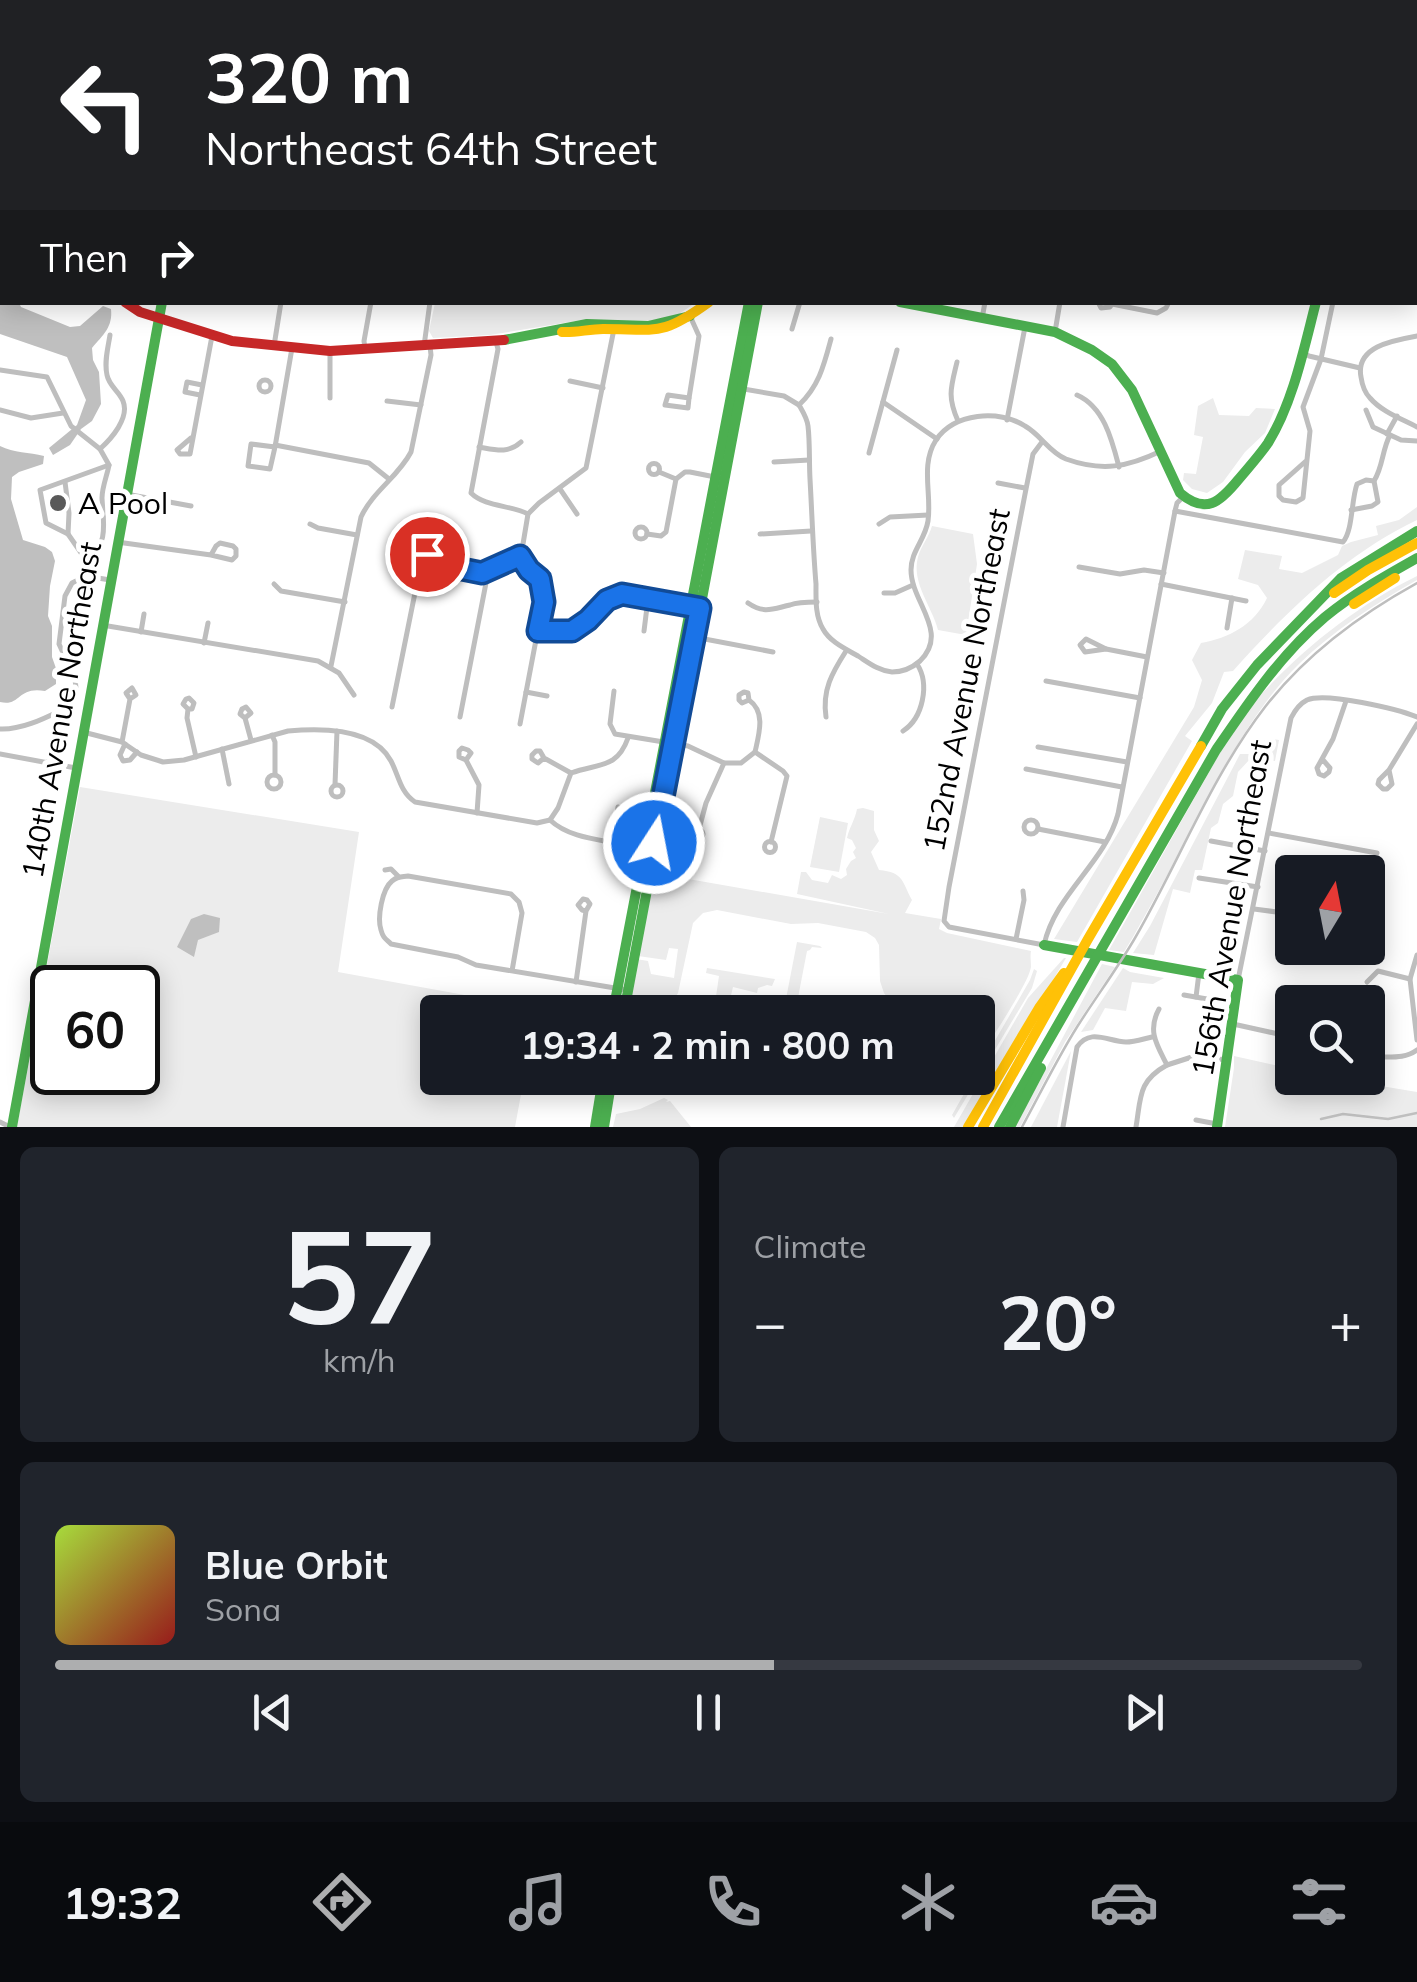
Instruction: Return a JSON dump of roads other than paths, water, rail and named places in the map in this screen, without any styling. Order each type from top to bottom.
[{"type":"main road","points":[[131,305],[232,341],[330,351],[496,342],[615,327],[648,332],[678,324],[705,305]]},
{"type":"main road","name":"140th Avenue Northeast","points":[[11,1127],[161,305]]},
{"type":"main road","points":[[620,995],[737,388],[749,305]]},
{"type":"main road","points":[[737,388],[757,305]]},
{"type":"main road","points":[[915,305],[1054,332],[1102,356],[1127,382],[1183,497],[1207,505],[1229,492],[1272,438],[1291,391],[1315,305]]},
{"type":"main road","points":[[983,1127],[1222,709],[1257,665],[1341,578],[1417,530]]},
{"type":"main road","points":[[1305,614],[1368,570],[1417,543]]},
{"type":"main road","points":[[999,1127],[1244,708],[1304,638],[1417,562]]},
{"type":"main road","points":[[623,995],[644,841],[694,637],[694,607]]},
{"type":"main road","points":[[968,1127],[1039,1008],[1088,940]]},
{"type":"main road","points":[[1044,945],[1238,980]]},
{"type":"main road","points":[[1010,1127],[1094,965]]},
{"type":"main road","name":"156th Avenue Northeast","points":[[1217,1126],[1238,980]]},
{"type":"main road","points":[[595,1127],[600,1095]]},
{"type":"main road","points":[[604,1127],[609,1095]]},
{"type":"street","points":[[274,346],[281,305]]},
{"type":"street","points":[[365,349],[371,305]]},
{"type":"street","points":[[330,666],[367,504],[411,452],[431,355],[427,346],[430,305]]},
{"type":"street","points":[[792,329],[799,305]]},
{"type":"street","points":[[982,319],[984,305]]},
{"type":"street","points":[[1054,332],[1059,305]]},
{"type":"street","points":[[1121,305],[1162,312],[1167,305]]},
{"type":"street","points":[[1306,461],[1279,485],[1283,500],[1296,502],[1303,498],[1310,431],[1303,407],[1321,358],[1332,305]]},
{"type":"street","points":[[690,316],[700,336],[690,398],[688,408],[666,405],[668,395],[690,398]]},
{"type":"street","points":[[520,724],[544,602],[540,579],[520,556],[528,514],[586,468],[615,327]]},
{"type":"street","points":[[1008,420],[1025,327]]},
{"type":"street","points":[[100,449],[112,438],[125,408],[105,369],[110,335]]},
{"type":"street","points":[[191,438],[212,336]]},
{"type":"street","points":[[1417,336],[1380,344],[1360,368],[1370,398],[1417,427]]},
{"type":"street","points":[[799,405],[819,380],[830,338]]},
{"type":"street","points":[[496,342],[498,349],[472,496],[528,514]]},
{"type":"street","points":[[292,348],[275,446],[270,469],[248,466],[251,444],[275,446],[369,462],[389,479]]},
{"type":"street","points":[[869,453],[897,350]]},
{"type":"street","points":[[330,351],[330,398]]},
{"type":"street","points":[[1303,352],[1360,368]]},
{"type":"street","points":[[957,362],[950,392],[958,421]]},
{"type":"street","points":[[0,370],[47,377],[71,426],[100,449],[109,464],[102,491],[102,537],[94,555],[86,560]]},
{"type":"street","points":[[570,381],[603,388]]},
{"type":"street","points":[[200,395],[184,392],[186,382],[202,385]]},
{"type":"street","points":[[271,388],[284,390]]},
{"type":"street","points":[[737,388],[784,396],[799,405],[808,424],[817,602],[823,631],[846,650],[888,672],[917,664],[929,647],[932,630],[914,586],[912,559],[924,535],[928,515],[928,462],[937,439],[958,421],[986,416],[1025,425],[1052,451],[1073,461],[1119,467],[1161,451]]},
{"type":"street","points":[[1078,395],[1095,407],[1110,436],[1119,467]]},
{"type":"street","points":[[387,401],[422,405]]},
{"type":"street","points":[[883,402],[937,439]]},
{"type":"street","points":[[1366,410],[1373,427],[1400,440],[1417,441]]},
{"type":"street","points":[[3,411],[31,418],[63,413]]},
{"type":"street","points":[[1351,510],[1376,505],[1374,481],[1397,416]]},
{"type":"street","points":[[479,447],[502,451],[521,442]]},
{"type":"street","name":"152nd Avenue Northeast","points":[[1016,940],[949,927],[944,921],[1033,454],[1042,442]]},
{"type":"street","points":[[774,462],[809,460]]},
{"type":"street","points":[[86,576],[86,560],[68,534],[46,523],[40,490],[109,464]]},
{"type":"street","points":[[659,472],[676,479]]},
{"type":"street","points":[[647,534],[664,534],[676,479],[684,472],[720,478]]},
{"type":"street","points":[[1175,511],[1343,542],[1348,536],[1357,484],[1374,481]]},
{"type":"street","points":[[64,482],[68,534]]},
{"type":"street","points":[[998,483],[1026,489]]},
{"type":"street","points":[[560,489],[577,514]]},
{"type":"street","points":[[126,494],[191,506]]},
{"type":"street","points":[[1022,892],[1016,940],[1044,945],[1057,910],[1116,822],[1175,511],[1183,497]]},
{"type":"street","points":[[878,524],[890,517],[928,515]]},
{"type":"street","points":[[310,524],[357,535]]},
{"type":"street","points":[[760,534],[812,531]]},
{"type":"street","points":[[117,542],[232,560],[236,549],[220,542],[211,555]]},
{"type":"street","points":[[392,707],[418,574],[426,565],[429,555],[422,554],[419,559],[426,565],[482,573],[520,556]]},
{"type":"street","points":[[1079,567],[1111,574],[1140,570],[1164,573]]},
{"type":"street","points":[[460,718],[486,583],[482,573]]},
{"type":"street","points":[[47,763],[65,740],[76,688],[59,644],[65,596],[72,584],[86,576],[110,580]]},
{"type":"street","points":[[274,584],[282,591],[345,602]]},
{"type":"street","points":[[1161,584],[1246,601]]},
{"type":"street","points":[[884,593],[895,594],[914,586]]},
{"type":"street","points":[[538,631],[572,631],[607,600],[622,594],[694,607]]},
{"type":"street","points":[[644,631],[648,598]]},
{"type":"street","points":[[1227,628],[1232,598]]},
{"type":"street","points":[[748,602],[766,612],[817,602]]},
{"type":"street","points":[[141,632],[144,614]]},
{"type":"street","points":[[204,643],[208,624]]},
{"type":"street","points":[[102,625],[318,661],[348,682],[354,695]]},
{"type":"street","points":[[694,637],[774,652]]},
{"type":"street","points":[[1106,649],[1088,638],[1080,645],[1086,652],[1106,649],[1148,657]]},
{"type":"street","points":[[826,717],[824,704],[829,679],[846,650]]},
{"type":"street","points":[[904,732],[914,724],[922,700],[924,682],[917,664]]},
{"type":"street","points":[[1046,681],[1140,698]]},
{"type":"street","points":[[614,691],[610,724],[615,734],[703,751],[724,764],[741,763],[755,752],[760,713],[749,700]]},
{"type":"street","points":[[526,692],[547,696]]},
{"type":"street","name":"156th Avenue Northeast","points":[[1238,980],[1292,718],[1301,704],[1316,697],[1346,700]]},
{"type":"street","points":[[130,699],[120,754],[123,761],[137,752]]},
{"type":"street","points":[[1323,760],[1346,700],[1402,711],[1417,720],[1389,770]]},
{"type":"street","points":[[0,729],[32,722],[69,707]]},
{"type":"street","points":[[188,710],[186,718],[196,757]]},
{"type":"street","points":[[245,718],[251,740]]},
{"type":"street","points":[[82,732],[124,743],[164,762],[305,729],[337,731],[359,736],[383,750],[403,792],[414,802],[537,823],[550,820],[572,773]]},
{"type":"street","points":[[335,785],[337,731]]},
{"type":"street","points":[[272,735],[275,775]]},
{"type":"street","points":[[544,758],[572,773],[613,762],[628,738]]},
{"type":"street","points":[[1038,746],[1127,762]]},
{"type":"street","points":[[222,749],[229,784]]},
{"type":"street","points":[[755,752],[784,771],[787,781],[771,842]]},
{"type":"street","points":[[0,754],[76,768]]},
{"type":"street","points":[[466,760],[479,785],[477,813]]},
{"type":"street","points":[[699,829],[724,764]]},
{"type":"street","points":[[1026,769],[1123,787]]},
{"type":"street","points":[[618,807],[616,834],[644,841]]},
{"type":"street","points":[[550,820],[578,835],[615,843]]},
{"type":"street","points":[[1038,830],[1105,842]]},
{"type":"street","points":[[1268,833],[1377,853]]},
{"type":"street","points":[[1211,841],[1265,850]]},
{"type":"street","points":[[512,971],[522,913],[516,898],[504,891],[408,876],[394,880],[383,876],[385,870],[391,869],[394,880],[384,895],[380,925],[384,938],[392,944],[458,957],[476,966],[622,989]]},
{"type":"street","points":[[1199,878],[1258,887]]},
{"type":"street","points":[[1254,909],[1275,912]]},
{"type":"street","points":[[576,982],[586,911]]},
{"type":"street","points":[[1417,955],[1410,979],[1417,1040]]},
{"type":"street","points":[[1366,982],[1378,970],[1410,979]]},
{"type":"street","points":[[1196,996],[1199,973]]},
{"type":"street","points":[[1184,995],[1207,998]]},
{"type":"street","points":[[1159,1009],[1152,1038],[1167,1065]]},
{"type":"street","points":[[1232,1024],[1275,1034]]},
{"type":"street","points":[[1063,1127],[1077,1047],[1087,1036],[1131,1042],[1152,1038]]},
{"type":"street","points":[[1385,1057],[1409,1056],[1417,1050]]},
{"type":"street","points":[[1136,1127],[1143,1087],[1153,1073],[1196,1056],[1227,1060]]},
{"type":"street","name":"156th Avenue Northeast","points":[[1196,1120],[1217,1126]]},
{"type":"street","points":[[0,1122],[11,1127]]},
{"type":"waterway","points":[[1321,1119],[1343,1114],[1388,1119],[1417,1113]]},
{"type":"tram line","points":[[1022,1127],[1070,1039],[1135,938],[1228,762],[1265,707],[1335,637],[1417,583]]},
{"type":"place","name":"A Pool","points":[[58,503]]}]
